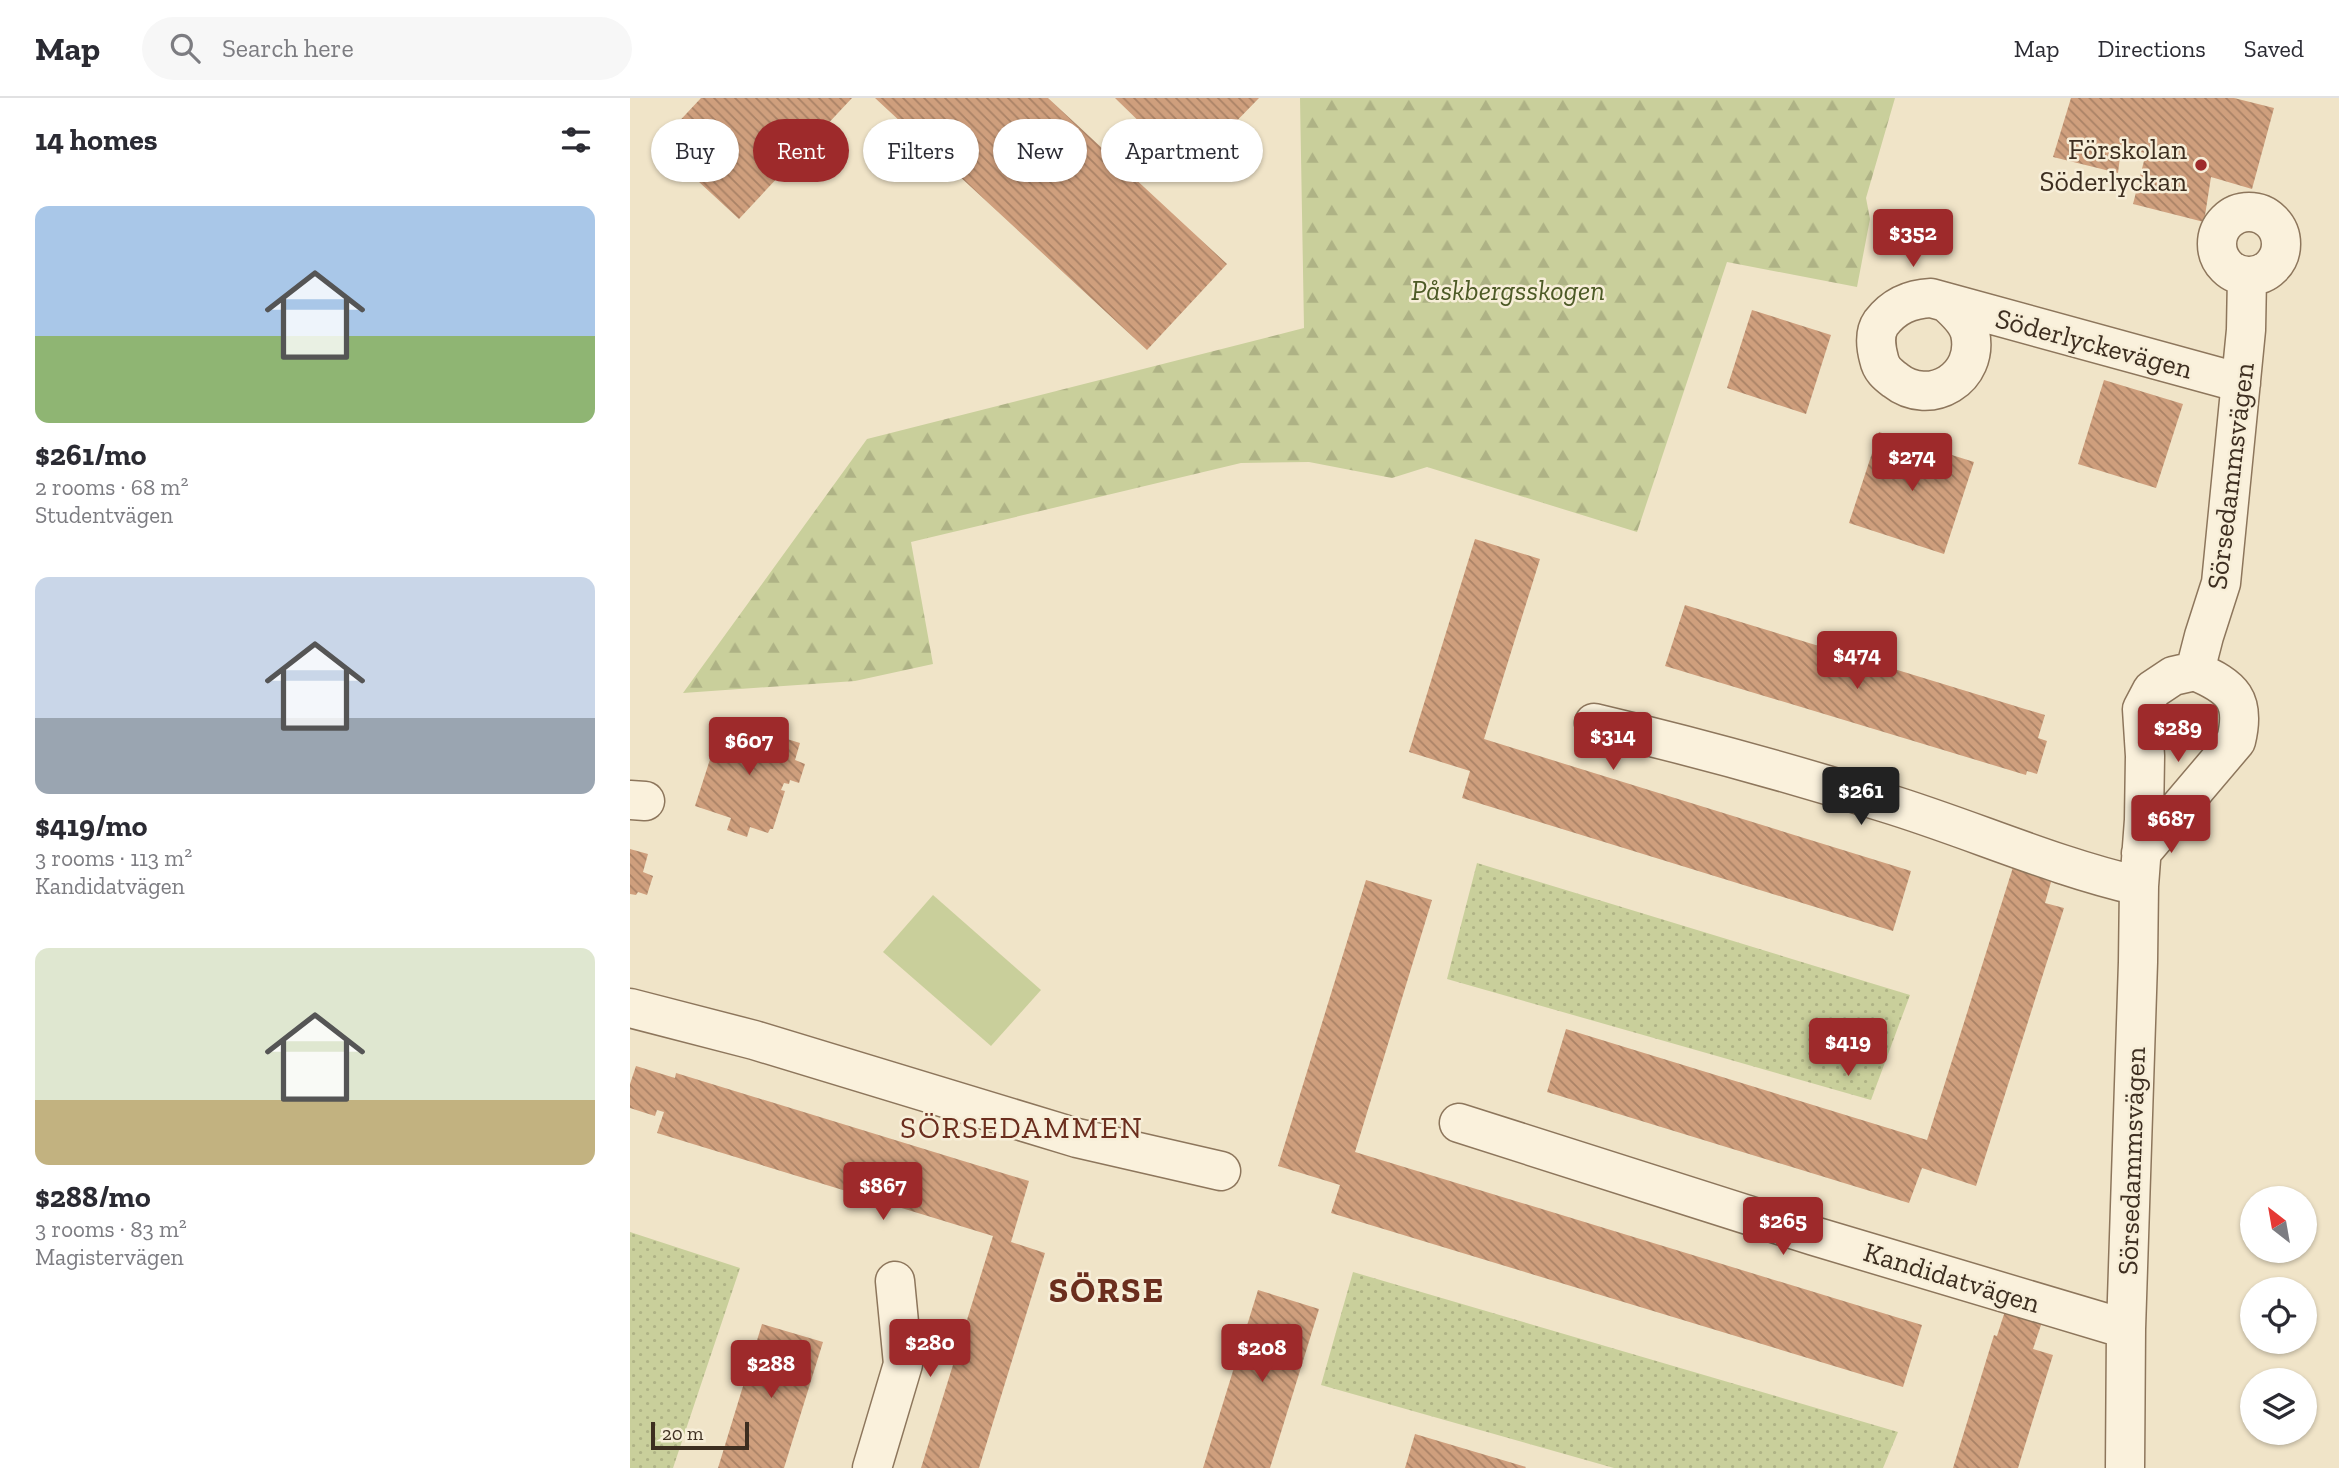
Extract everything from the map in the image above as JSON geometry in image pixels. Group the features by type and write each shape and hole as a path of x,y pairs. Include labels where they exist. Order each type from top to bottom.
{"street":[{"name":"Sörsedammsvägen","path":"2125,1468 2126,1329 2145,756 2142,709 2152,690 2173,676 2195,671 2221,583 2246,330 2246,277"},
{"name":"Söderlyckevägen","path":"1947,303 2241,383"},
{"path":"1594,723 1674,742 1887,803 2092,875 2140,869 2236,741 2240,708 2229,691 2214,679 2195,671"},
{"path":"630,1008 754,1040 1077,1138 1221,1171"},
{"name":"Kandidatvägen","path":"1459,1123 1814,1236 2126,1329"},
{"path":"872,1468 903,1364 895,1282"}],"green space":[{"name":"Påskbergsskogen","path":"1300,98 1895,98 1866,198 1870,219 1857,287 1727,262 1637,532 1427,467 1392,478 1309,462 1241,463 911,542 933,664 855,681 683,693 867,439 1304,328"},
{"path":"1477,863 1910,995 1871,1100 1447,979"},
{"path":"933,895 1041,990 991,1046 883,952"},
{"path":"630,1232 740,1268 673,1468 630,1468"},
{"path":"1353,1272 1898,1432 1883,1468 1614,1468 1321,1385"}],"building":[{"path":"701,98 852,98 832,119 753,119 753,182 774,182 739,219 699,182 739,182 739,119 681,119"},
{"path":"875,98 1048,98 1071,119 993,119 993,182 1087,182 1087,134 1101,147 1101,182 1139,182 1227,264 1147,350 966,182 979,182 979,119 898,119"},
{"path":"1115,98 1259,98 1239,119 1137,119"},
{"name":"Förskolan Söderlyckan","path":"2071,98 2234,98 2274,108 2252,189 2211,177 2204,222 2133,204 2146,153 2121,149 2118,173 2053,157"},
{"path":"1752,310 1831,335 1806,414 1727,388"},
{"path":"2104,380 2183,404 2156,488 2078,464"},
{"path":"1879,432 1974,462 1944,554 1849,523"},
{"path":"1475,539 1540,559 1484,739 1911,871 1893,931 1462,798 1470,771 1409,752"},
{"path":"1685,605 2045,715 2038,738 2047,741 2037,774 2027,771 2026,775 1665,666"},
{"path":"723,719 800,743 795,760 805,764 799,783 790,780 789,784 784,783 781,790 785,791 773,829 768,833 750,827 747,837 727,830 731,818 695,806"},
{"path":"630,849 648,854 643,872 653,876 647,895 638,892 636,895 630,894"},
{"path":"2014,864 2053,875 2045,903 2064,908 1976,1186 1922,1168 1909,1203 1547,1092 1566,1029 1927,1140"},
{"path":"1366,880 1432,900 1355,1152 1922,1325 1903,1387 1331,1213 1340,1185 1278,1166"},
{"path":"636,1066 675,1078 676,1073 1029,1181 1011,1242 1045,1253 979,1468 921,1468 993,1236 657,1133 664,1112 657,1110 655,1116 630,1108 630,1084"},
{"path":"1258,1290 1319,1309 1270,1468 1203,1468"},
{"path":"2005,1311 2042,1322 2033,1349 2053,1355 2018,1468 1953,1468 1994,1335 1997,1336"},
{"path":"762,1324 823,1342 784,1468 718,1468"},
{"path":"1415,1434 1526,1467 1405,1468"}],"place":[{"name":"Förskolan Söderlyckan","path":"2201,165"}],"district":[{"name":"SÖRSEDAMMEN","path":"1022,1128"},
{"name":"SÖRSE","path":"1107,1290"}]}
